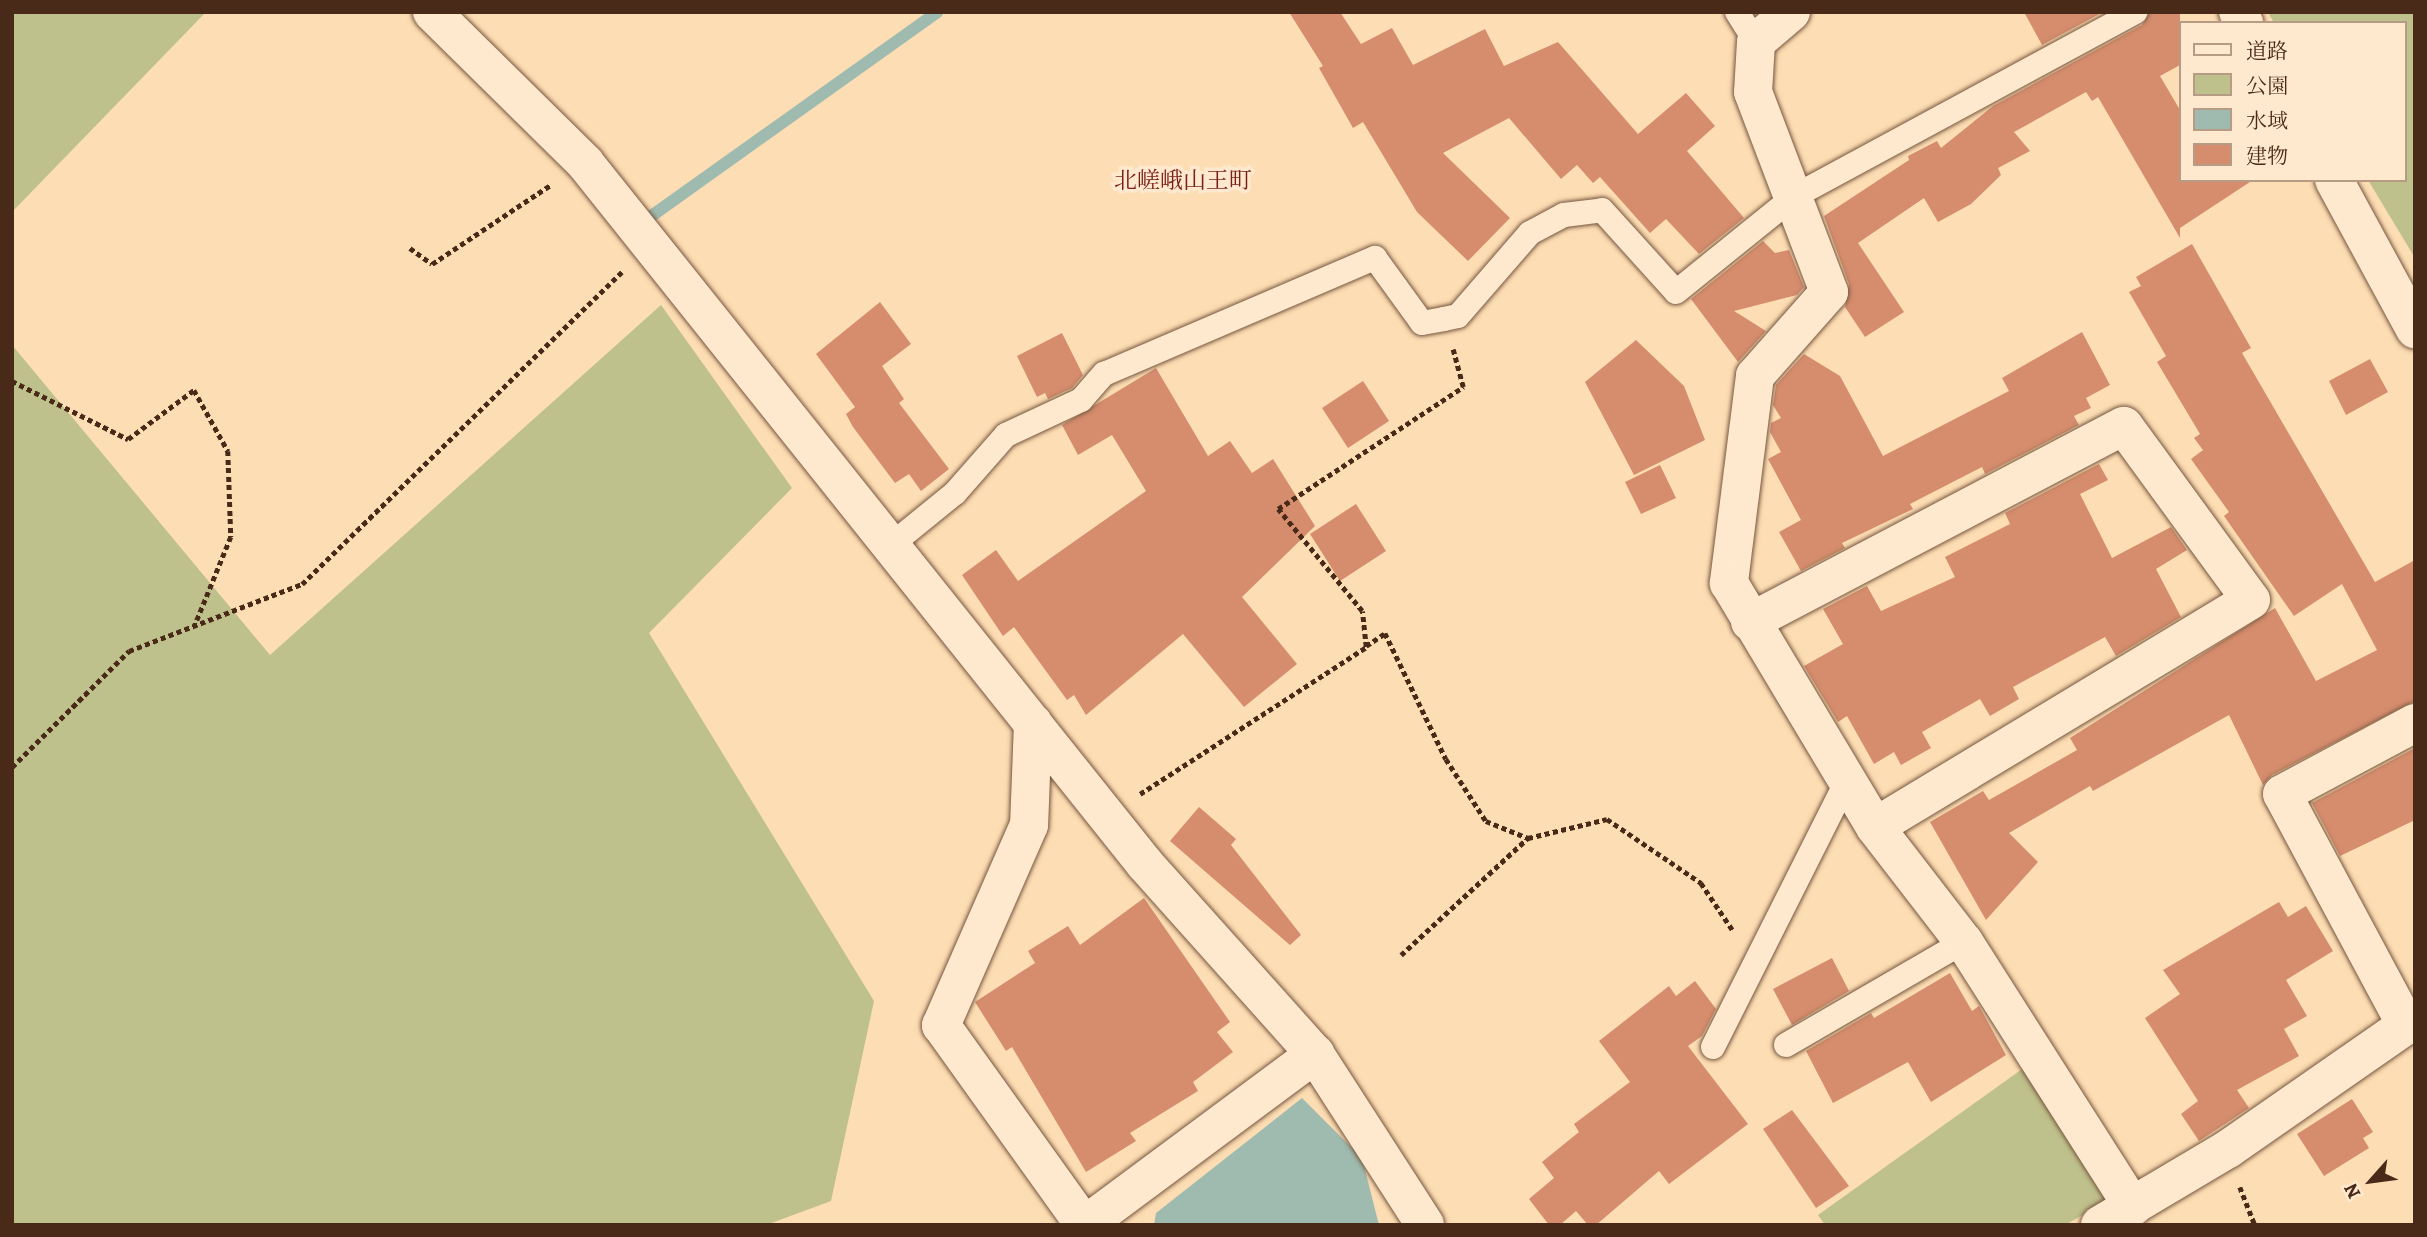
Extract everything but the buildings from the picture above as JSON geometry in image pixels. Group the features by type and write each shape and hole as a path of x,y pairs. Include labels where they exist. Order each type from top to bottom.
{"street":[{"path":"432,12 585,163 1107,816 1315,1055 1424,1225"},
{"path":"1791,12 1746,27 1753,92 1795,196 1829,292 1755,376 1729,583 1875,827 1964,942 2133,1207"},
{"path":"2335,182 2412,317"},
{"path":"1750,622 2124,426 2252,600 1875,827"},
{"path":"1033,723 1029,825 941,1025 1085,1225 1315,1055"},
{"path":"2100,1225 2228,1149 2410,1022 2282,794 2415,723"}],"lane":[{"path":"891,545 955,493 1006,435 1081,400 1104,374 1375,258 1422,323 1458,317 1530,233 1564,215 1602,211 1676,292 1795,196 2135,12"},
{"path":"1713,1047 1847,780"},
{"path":"1786,1045 1964,942"}],"path":[{"path":"410,248 432,264 585,163"},
{"path":"12,767 129,651 302,584 651,244"},
{"path":"1366,646 1362,611 1278,509 1463,387 1444,319"},
{"path":"12,381 128,439 194,390 228,451 232,537 195,625"},
{"path":"1107,816 1385,633 1446,759 1486,821 1528,838"},
{"path":"1401,955 1528,838 1606,819 1701,883 1757,960"}],"green space":[{"path":"12,12 206,12 12,212"},
{"path":"2268,12 2415,12 2415,258 2369,182 2406,182 2406,21 2273,21"},
{"path":"661,305 792,488 649,633 874,1001 831,1201 766,1225 12,1225 12,345 270,655"},
{"path":"2025,1067 2111,1199 2065,1225 1825,1225 1818,1215"}],"water":[{"path":"1302,1098 1362,1158 1379,1225 1154,1225 1156,1213"}],"waterway":[{"path":"650,217 937,12"}],"district":[{"name":"北嵯峨山王町","path":"1183,181"}]}
